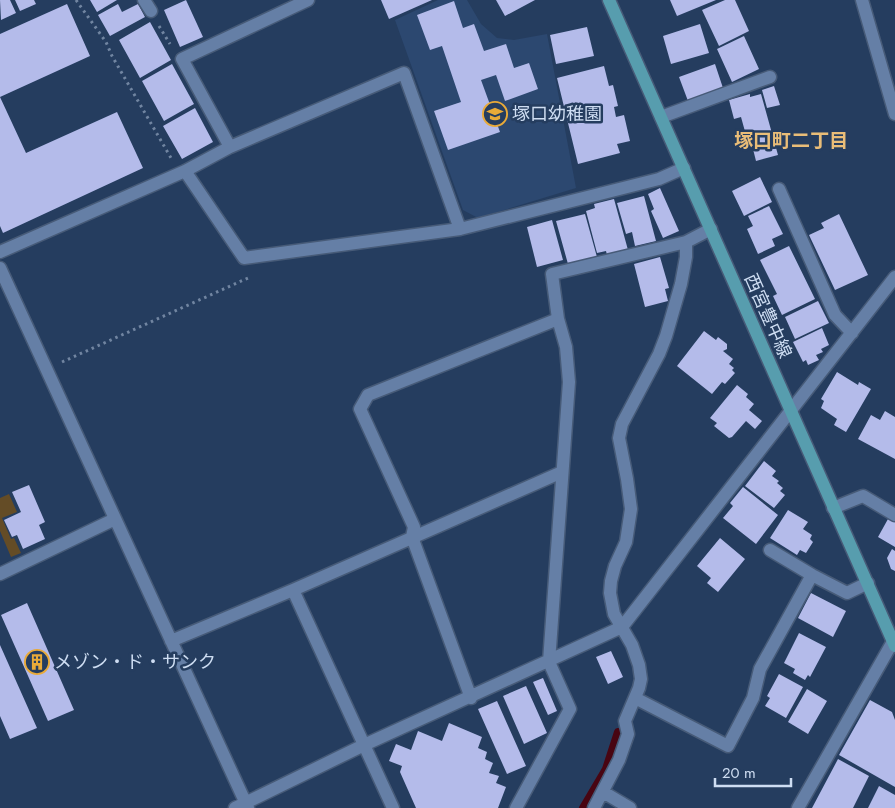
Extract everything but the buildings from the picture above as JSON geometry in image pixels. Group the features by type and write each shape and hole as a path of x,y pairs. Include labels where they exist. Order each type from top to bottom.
{"main road":[{"name":"西宮豊中線","path":"609,0 894,642"}],"street":[{"path":"230,147 182,59 308,0"},
{"path":"862,0 895,114"},
{"path":"0,252 183,173 230,147 404,73 460,229"},
{"path":"661,117 770,77"},
{"path":"183,173 244,258 460,229 642,184 684,168"},
{"path":"779,189 835,316 852,333"},
{"path":"516,808 570,709 549,662 569,382 566,347 558,319 552,274 686,242 712,229"},
{"path":"594,808 619,760 628,734 625,721 641,679 640,665 632,645 614,614 610,587 615,566 626,542 631,509 619,438 625,418 659,354 666,336 681,284 686,257 686,242"},
{"path":"0,268 171,641 243,806 364,745 471,698 622,627 895,278"},
{"path":"471,698 412,537 414,527 360,408 368,395 558,319"},
{"path":"171,641 293,590 562,472"},
{"path":"833,508 863,496 895,516"},
{"path":"0,574 115,519"},
{"path":"770,550 847,593 868,584"},
{"path":"635,698 728,746 753,698 760,668 812,575"},
{"path":"293,590 393,808"},
{"path":"798,808 894,642"},
{"path":"603,792 630,808"}],"path":[{"path":"76,0 106,42 112,56 183,173"},
{"path":"158,24 175,53 182,59"},
{"path":"47,370 254,276 252,257"}],"shaded area":[{"name":"塚口幼稚園","path":"438,0 467,0 481,24 497,38 514,40 547,34 576,188 478,218 463,210 395,20"},
{"path":"9,494 17,512 2,518 11,539 14,538 21,553 11,557 0,531 0,498"}],"waterway":[{"path":"583,808 606,769 618,732"}],"place":[{"name":"塚口幼稚園","path":"495,114"},
{"name":"メゾン・ド・サンク","path":"37,662"}],"district":[{"name":"塚口町二丁目","path":"791,140"}]}
